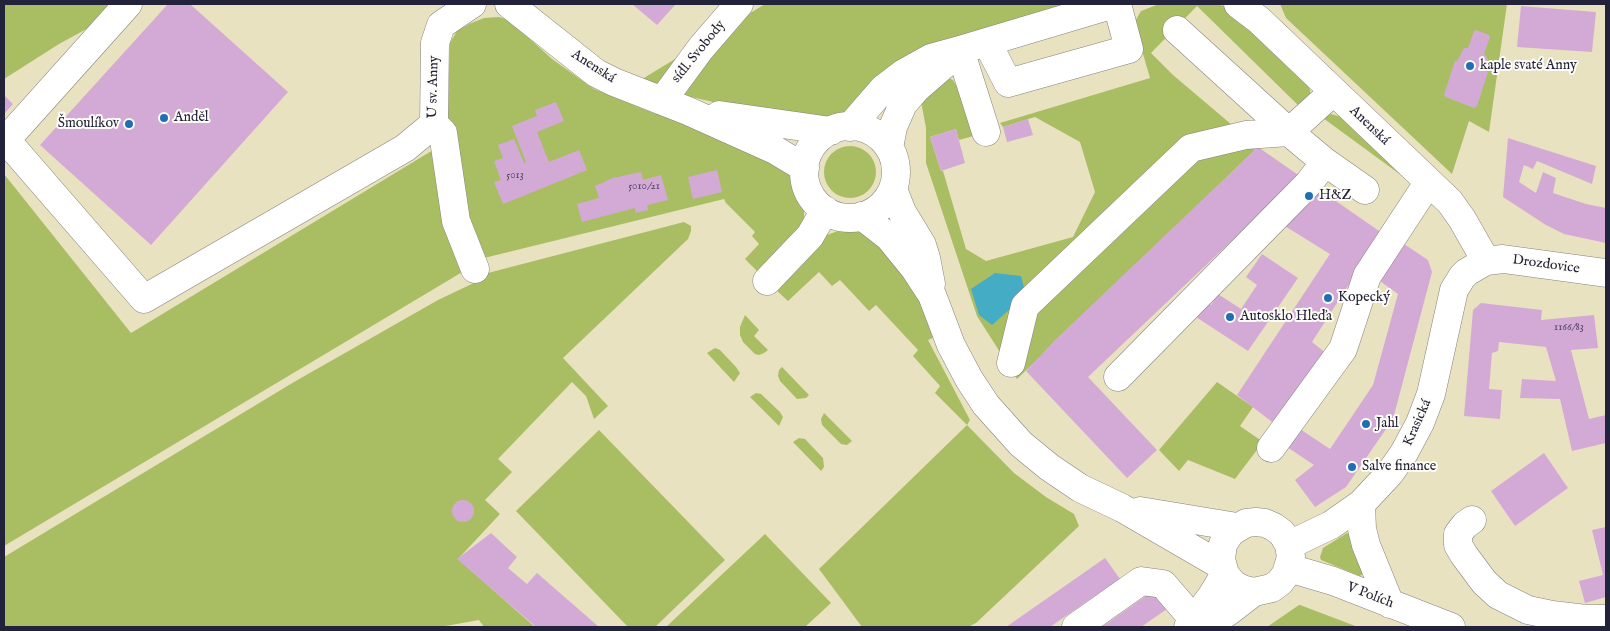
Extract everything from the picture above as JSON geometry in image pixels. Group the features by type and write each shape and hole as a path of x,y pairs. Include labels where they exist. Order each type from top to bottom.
{"street":[{"name":"U sv. Anny","path":"128,4 6,140 144,299 382,162 405,148 434,124 435,43 442,25 472,4"},
{"name":"Anenská","path":"509,4 596,73 775,150 805,168"},
{"name":"sídl. Svobody","path":"662,101 701,48 739,4"},
{"path":"960,50 916,89 903,104 893,127 889,148 896,168 893,189 884,203 877,209 862,216 841,217 825,210 818,204 810,193 806,181 805,168 811,149 819,138 840,129 904,73 931,58 1115,4 1129,49 1008,83 987,42"},
{"name":"Anenská","path":"1251,9 1333,92 1456,210 1486,261"},
{"path":"1177,30 1289,132 1365,190"},
{"path":"960,50 986,132"},
{"path":"1011,363 1025,306 1191,148 1246,135 1289,132 1333,92"},
{"name":"Anenská","path":"688,111 840,129 863,128 875,134 889,148"},
{"path":"434,124 443,133 456,221 475,269"},
{"path":"1118,377 1312,179 1326,162"},
{"path":"1271,448 1343,349 1367,276 1428,183"},
{"path":"893,189 902,212 919,238 924,251 932,295 946,335 963,369 986,405 1005,427 1036,457 1064,478 1080,488 1122,508 1223,570 1233,584 1254,592"},
{"path":"767,281 810,236 825,210"},
{"path":"862,216 897,245 932,295"},
{"name":"Drozdovice","path":"1486,261 1503,259 1606,273"},
{"name":"Krasická","path":"1196,625 1228,612 1254,592 1272,588 1280,582 1286,574 1289,556 1361,504 1390,473 1414,438 1425,410 1434,382 1454,290 1462,277 1473,267 1486,261"},
{"path":"1361,504 1362,529 1366,545 1390,604"},
{"path":"1122,508 1237,527"},
{"path":"1472,520 1458,534 1457,541 1460,550 1489,588 1505,600 1528,610 1592,622"},
{"path":"1076,627 1141,581 1163,584 1196,625 1223,570 1221,551 1223,544 1237,527 1246,523 1265,523 1274,527 1282,534 1289,556"},
{"name":"V Polích","path":"1289,556 1324,578 1451,627"}],"green space":[{"path":"4,4 117,4 103,20 59,44 4,79"},
{"path":"765,4 1074,4 840,118 830,120 726,105 670,92 639,81"},
{"path":"1159,4 1217,4 1227,7 1309,83 1311,98 1303,110 1197,6 1151,53 1173,75 1258,147 1017,379 977,316 926,163 926,128 920,96 946,77 953,80 958,89 973,136 959,140 956,129 930,137 941,171 943,171 966,249 986,261 1073,237 1095,192 1080,142 1035,117 1003,127 1000,123 1150,78 1134,23 1141,11"},
{"path":"1280,4 1507,4 1489,132 1469,121 1452,174 1286,18"},
{"path":"499,17 509,20 552,59 594,89 653,113 683,122 790,170 803,202 804,223 759,273 745,259 759,244 752,236 755,232 724,199 476,260 447,136 450,43 457,31 469,24 484,18"},
{"path":"1331,114 1345,118 1409,181 1323,118"},
{"path":"845,146 855,146 865,150 872,157 876,172 872,187 865,194 855,198 845,198 835,194 828,187 824,177 824,167 828,157 835,150"},
{"path":"438,147 464,271 4,546 4,174 131,333"},
{"path":"684,222 691,226 688,239 563,358 608,406 594,419 586,396 572,382 498,459 512,472 485,500 500,514 458,559 535,627 484,627 479,620 440,627 4,627 4,557 294,382 438,300 478,281 484,274"},
{"path":"843,229 867,233 877,238 918,295 935,337 928,340 970,420 967,425 935,393 940,386 913,356 918,350 876,305 869,311 840,280 832,286 819,272 788,301 775,289 827,235"},
{"path":"745,315 759,330 754,336 768,350 764,353 755,354 743,342 740,335 740,327"},
{"path":"715,348 720,350 740,373 734,382 707,353"},
{"path":"782,367 809,395 806,398 797,399 780,381 778,376 779,370"},
{"path":"1217,382 1253,407 1240,426 1263,442 1235,479 1188,460 1179,471 1159,450"},
{"path":"756,393 761,394 780,412 783,417 779,426 750,397"},
{"path":"824,413 852,441 847,445 841,444 822,425 821,419"},
{"path":"967,425 1014,473 1046,497 1074,514 1079,526 976,623 968,627 862,627 819,569"},
{"path":"599,430 725,560 655,627 628,627 516,511"},
{"path":"799,438 805,439 823,458 824,467 821,471 793,442"},
{"path":"1347,533 1354,536 1366,571 1360,576 1321,560 1320,557 1323,548"},
{"path":"765,534 831,603 805,627 666,627"},
{"path":"1300,605 1358,627 1267,627"}],"water":[{"path":"995,273 1021,276 1026,295 992,325 979,315 971,289"}],"building":[{"name":"Anděl","path":"168,4 190,4 288,92 151,245 40,145"},
{"path":"632,4 676,4 657,25"},
{"path":"1521,6 1596,12 1592,52 1517,47"},
{"name":"kaple svaté Anny","path":"1476,30 1490,37 1484,54 1488,59 1485,71 1488,72 1477,106 1474,108 1444,95 1455,61 1457,61 1464,48 1468,48"},
{"path":"4,95 13,104 5,113 4,112"},
{"path":"556,102 564,121 537,132 549,162 579,150 587,170 503,204 494,182 501,180 494,161 503,158 498,145 514,139 524,163 526,162 512,126 537,116 535,110"},
{"path":"1028,119 1033,135 1007,142 1003,127"},
{"path":"956,129 965,163 941,171 930,137"},
{"path":"1508,138 1596,166 1592,184 1537,161 1533,169 1524,165 1519,182 1536,193 1543,172 1556,178 1553,193 1586,204 1606,208 1606,243 1564,234 1546,225 1503,197"},
{"path":"1258,147 1382,233 1312,342 1327,354 1276,425 1237,395 1330,254 1262,212 1088,377 1157,450 1127,478 1026,371 1054,341"},
{"path":"717,170 722,192 693,199 688,177"},
{"path":"641,172 643,180 661,175 668,200 647,205 648,210 636,213 635,208 582,222 577,204 599,198 595,186 613,178"},
{"path":"1401,242 1428,260 1432,272 1393,419 1346,487 1315,507 1295,480 1314,465 1284,445 1297,427 1330,449 1373,385 1398,294 1377,279"},
{"path":"1262,254 1298,278 1248,351 1196,317 1207,302 1211,305 1218,294 1241,309 1257,285 1246,277"},
{"path":"1481,303 1542,310 1541,320 1594,315 1598,348 1571,350 1589,419 1606,415 1606,443 1572,451 1560,399 1520,398 1522,379 1556,381 1546,347 1499,342 1498,351 1492,353 1489,389 1502,390 1500,419 1464,416 1473,310"},
{"path":"1544,453 1568,488 1515,526 1491,491"},
{"path":"459,500 467,500 474,507 474,515 467,522 459,522 452,515 452,507"},
{"path":"1606,527 1606,597 1585,603 1579,581 1603,575 1592,530"},
{"path":"491,533 517,557 508,568 527,584 537,573 599,627 536,627 457,559"},
{"path":"1105,558 1120,579 1050,627 1006,627"},
{"path":"1154,590 1167,609 1141,627 1102,627"}],"place":[{"name":"kaple svaté Anny","path":"1470,66"},
{"name":"Anděl","path":"164,118"},
{"name":"Šmoulíkov","path":"129,124"},
{"name":"H&Z","path":"1309,196"},
{"name":"Kopecký","path":"1328,298"},
{"name":"Autosklo Hleďa","path":"1230,317"},
{"name":"Jahl","path":"1366,424"},
{"name":"Salve finance","path":"1352,467"}]}
